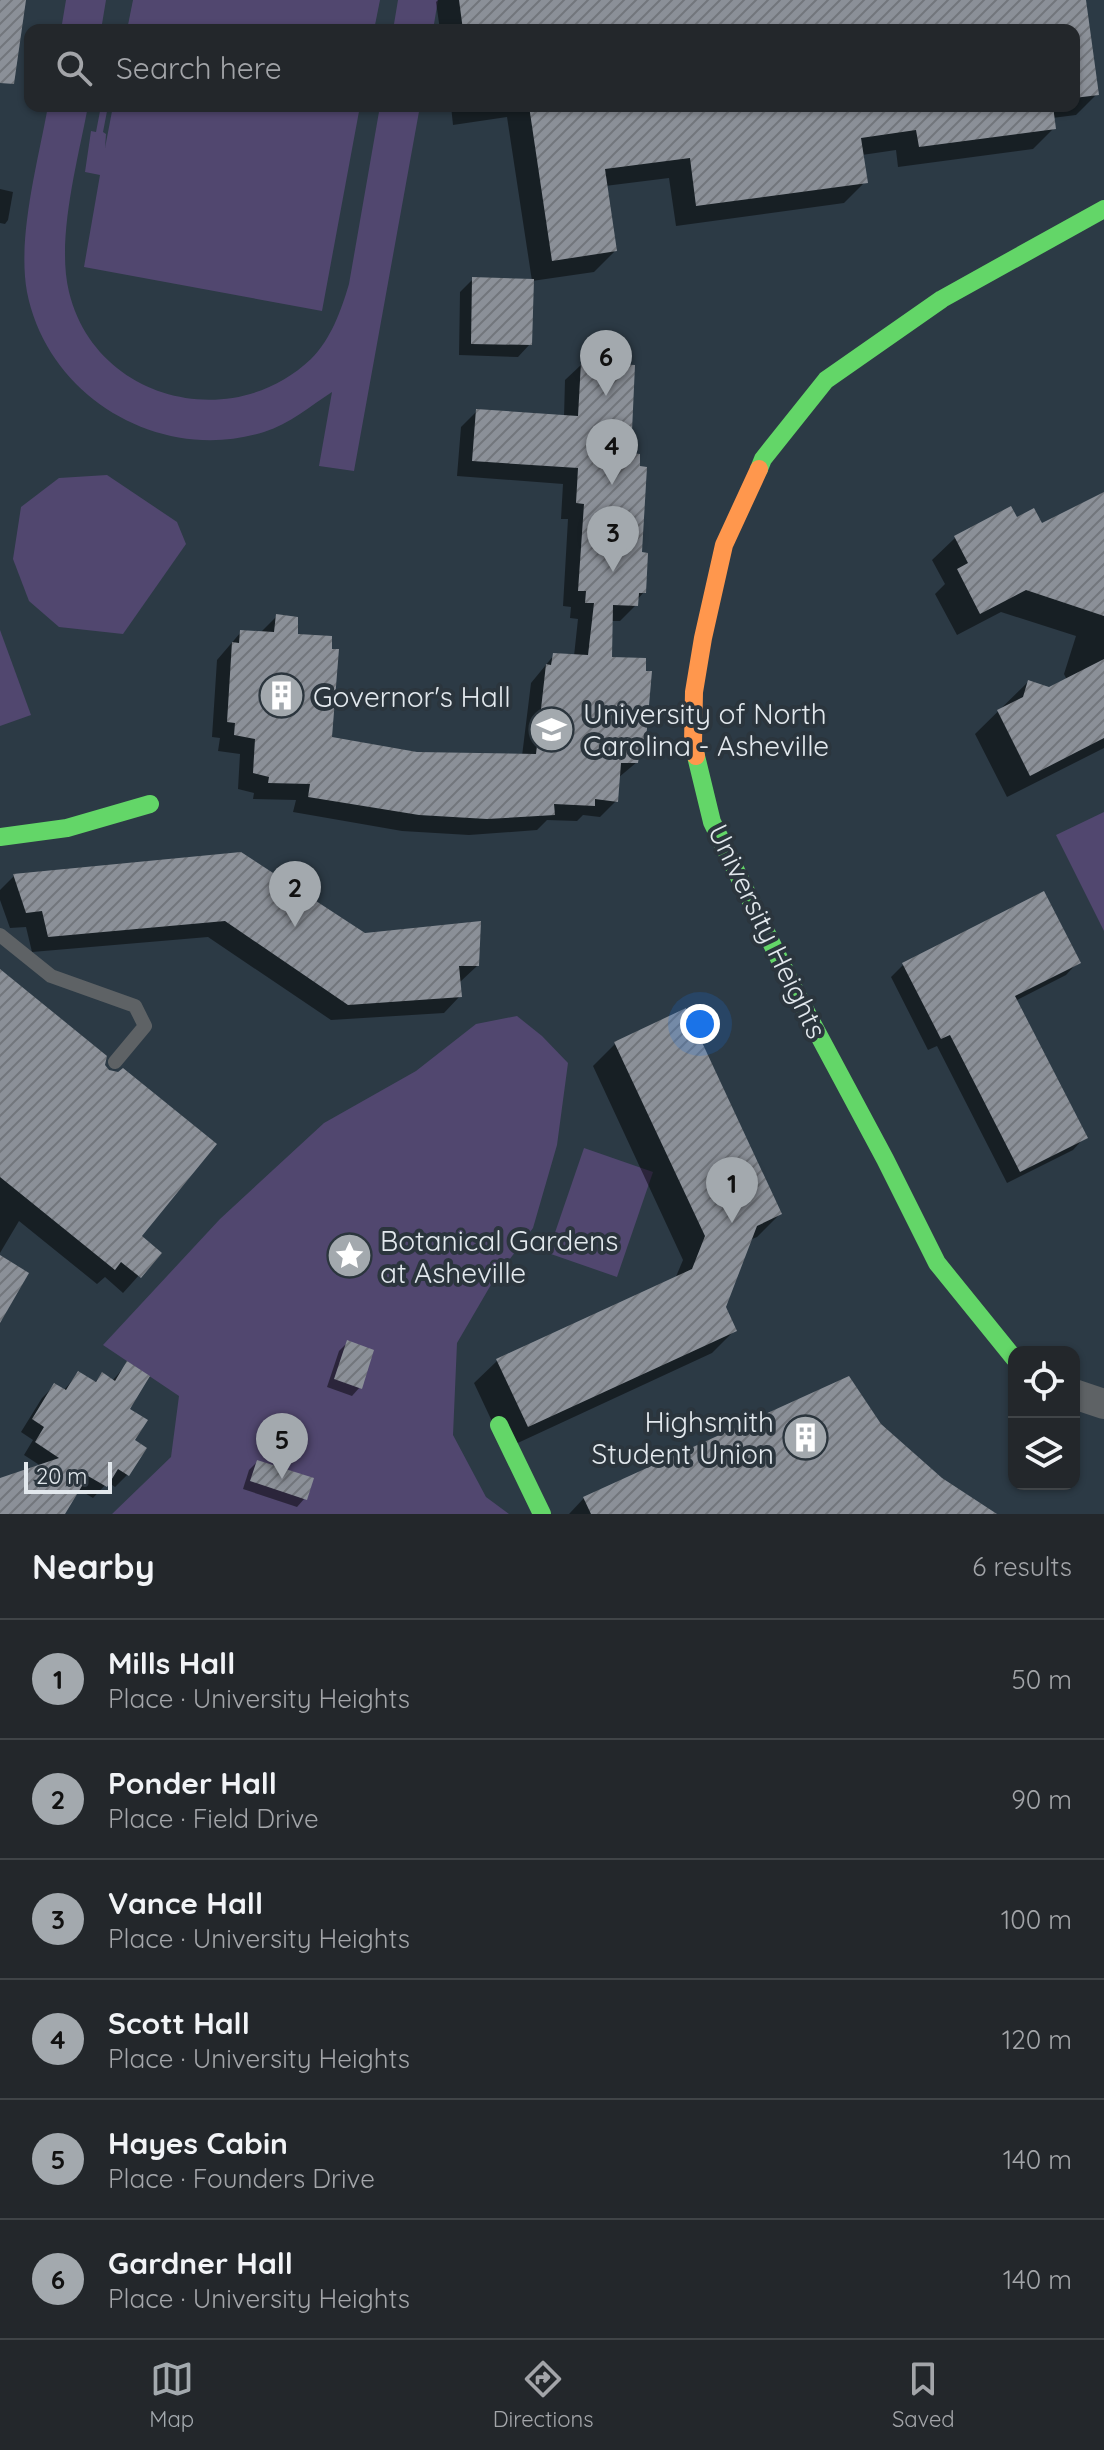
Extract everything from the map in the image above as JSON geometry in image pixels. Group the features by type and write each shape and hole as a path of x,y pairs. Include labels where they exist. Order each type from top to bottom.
{"street":[{"name":"University Heights","path":"1008,1351 937,1263 795,991 712,822 693,743 694,692 724,545 763,459 826,380 942,299 1104,209"},
{"path":"0,837 67,828 150,804"},
{"path":"1080,1396 1104,1404"},
{"path":"499,1425 542,1514"}],"lane":[{"path":"0,935 51,976 135,1006 145,1026 115,1062"}],"shaded area":[{"name":"University of North Carolina - Asheville","path":"0,0 1104,0 1104,1514 0,1514"},
{"path":"66,0 106,0 102,24 62,24"},
{"path":"133,0 380,0 375,24 128,24"},
{"path":"398,0 438,0 434,24 394,24"},
{"path":"47,112 87,112 70,199 65,248 69,292 84,329 107,359 136,381 170,394 206,400 243,396 279,382 311,359 330,334 349,284 379,112 419,112 354,471 319,466 332,392 273,429 225,440 187,439 150,430 115,414 84,392 59,364 39,330 27,292 25,248 30,199"},
{"path":"100,112 107,112 103,132 106,134 105,148 112,112 359,112 322,311 84,267 100,175 85,172 91,131 96,132"},
{"path":"107,475 177,522 186,544 123,634 59,627 29,601 13,559 21,507 59,478"},
{"path":"0,630 31,715 0,726"},
{"path":"1104,812 1104,931 1056,835"},
{"name":"Botanical Gardens at Asheville","path":"517,1016 568,1063 557,1145 533,1228 492,1283 457,1343 453,1435 486,1497 509,1514 112,1514 171,1457 179,1396 103,1345 220,1219 324,1123 416,1071 476,1024"},
{"path":"584,1148 653,1172 617,1277 548,1253"}],"building":[{"path":"0,0 26,0 14,84 0,83"},
{"path":"459,0 1086,0 1099,95 1080,97 1080,24 462,24"},
{"path":"530,112 1054,112 1056,129 919,147 916,130 861,138 868,183 696,206 690,158 605,169 617,251 552,261"},
{"path":"472,277 534,279 532,345 471,344"},
{"name":"Governor's Hall","path":"581,362 635,365 631,453 640,454 640,466 647,467 642,552 648,553 646,593 639,593 638,606 613,605 612,657 646,658 646,671 652,671 645,751 640,750 638,763 621,763 618,802 595,799 595,806 554,804 555,815 487,819 419,815 308,797 310,784 268,783 269,777 253,773 255,739 234,735 235,723 227,722 232,642 239,643 240,630 274,632 276,614 298,617 298,634 332,636 332,649 339,649 332,737 417,752 536,754 546,664 551,665 553,653 588,655 594,603 585,603 586,591 578,591 584,504 576,503 578,468 472,461 476,409 578,416"},
{"path":"1104,492 1104,616 1026,590 980,614 957,569 968,563 954,536 1011,506 1017,517 1034,508 1042,523"},
{"path":"1104,659 1104,738 1030,776 997,710 1023,697 1028,680 1049,687"},
{"path":"241,852 365,933 481,921 479,966 459,966 462,997 348,1005 225,921 48,937 42,911 26,913 13,874"},
{"path":"1044,891 1081,963 1015,996 1088,1138 1020,1172 950,1035 941,1039 902,963"},
{"path":"0,969 107,1056 105,1065 109,1070 118,1072 123,1068 217,1144 142,1236 162,1253 141,1278 121,1262 115,1270 0,1177"},
{"path":"686,1008 782,1214 757,1226 726,1307 737,1331 528,1427 496,1359 692,1269 705,1236 614,1042"},
{"path":"0,1255 29,1273 0,1323"},
{"path":"347,1340 374,1350 362,1389 334,1379"},
{"path":"127,1361 150,1376 130,1409 148,1420 135,1440 147,1448 129,1476 118,1469 107,1487 88,1476 65,1514 0,1514 0,1478 59,1458 35,1442 44,1427 32,1419 54,1383 66,1390 78,1371 96,1382 102,1372 115,1381"},
{"name":"Highsmith Student Union","path":"849,1376 881,1424 942,1478 997,1514 591,1514 583,1497"},
{"path":"257,1460 314,1478 307,1500 250,1481"}],"traffic: fast":[{"path":"759,469 763,459 826,380 942,299 1104,209"},
{"path":"696,756 712,822 795,991 937,1263 1008,1351"},
{"path":"0,837 67,828 150,804"},
{"path":"499,1425 542,1514"}],"traffic: slow":[{"path":"696,756 693,743 694,692 703,638 724,545 759,469"}],"place":[{"name":"Gardner Hall","path":"606,396"},
{"name":"Scott Hall","path":"612,485"},
{"name":"Vance Hall","path":"613,572"},
{"name":"Governor's Hall","path":"282,696"},
{"name":"University of North Carolina - Asheville","path":"552,729"},
{"name":"Ponder Hall","path":"295,927"},
{"name":"Mills Hall","path":"732,1223"},
{"name":"Botanical Gardens at Asheville","path":"349,1256"},
{"name":"Highsmith Student Union","path":"805,1437"},
{"name":"Hayes Cabin","path":"282,1479"}]}
